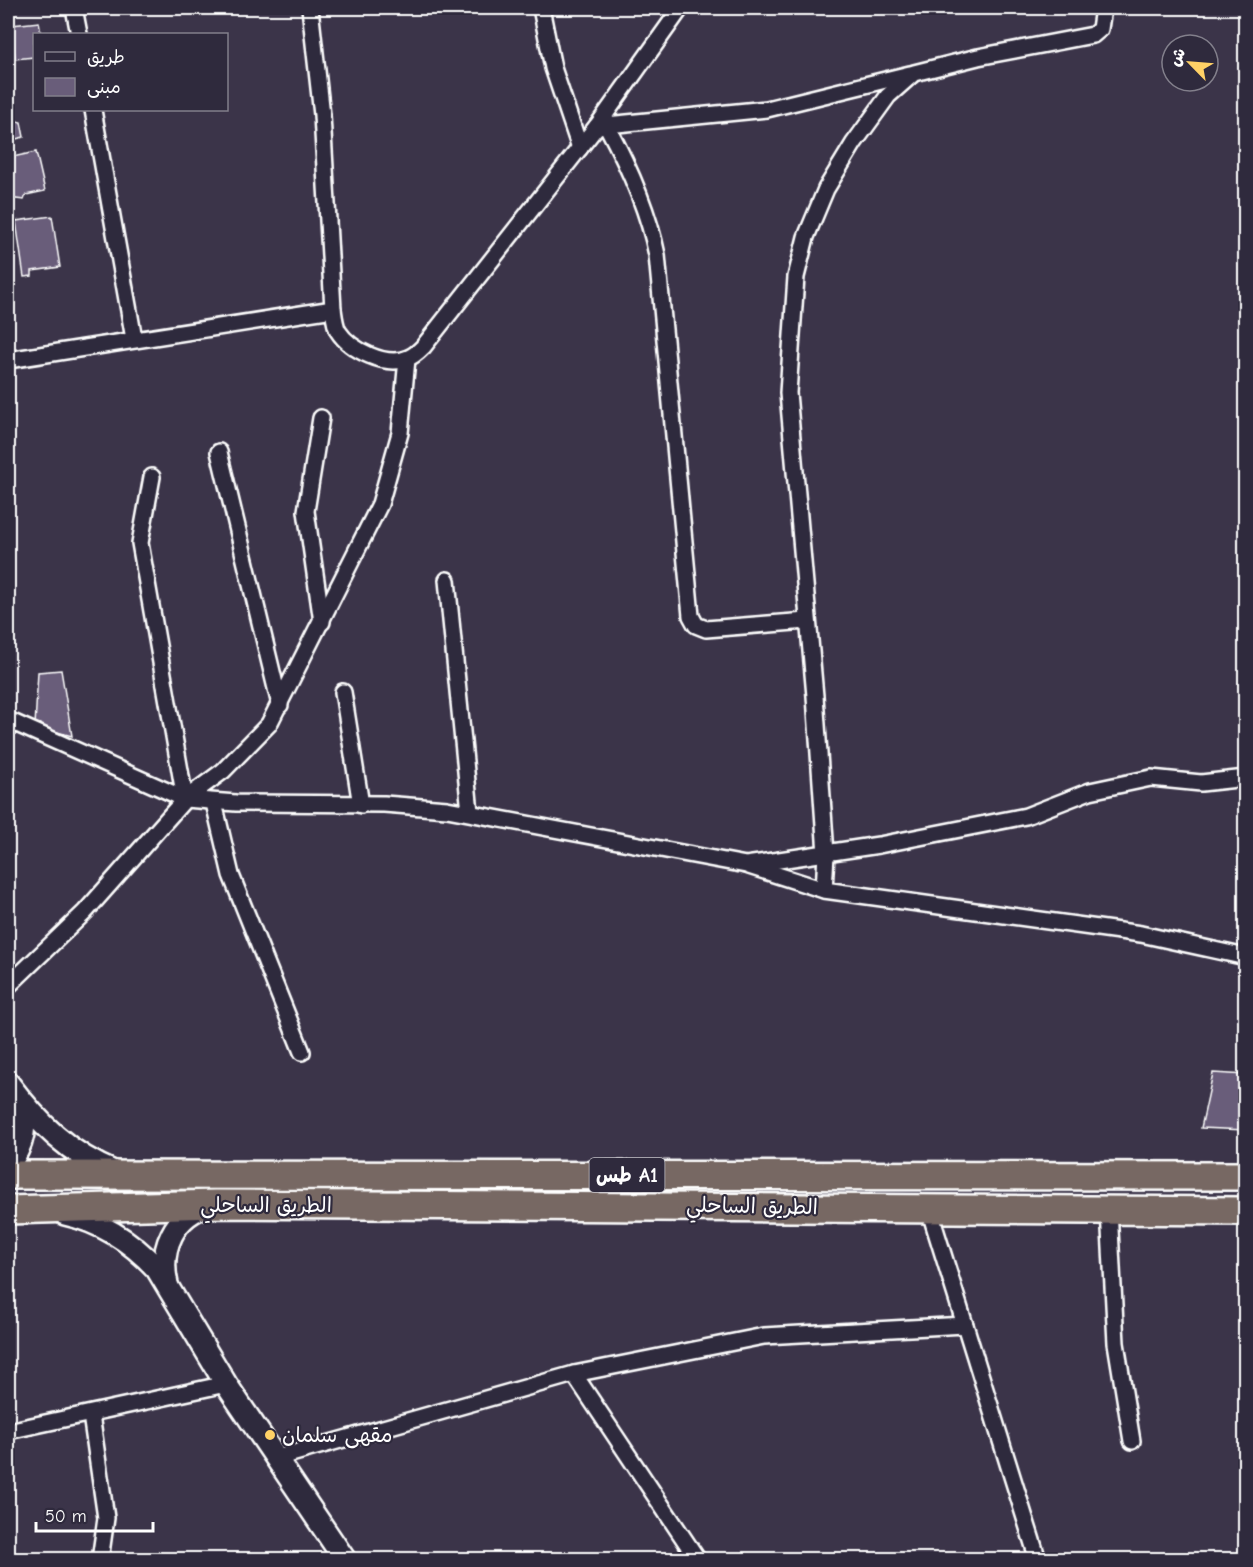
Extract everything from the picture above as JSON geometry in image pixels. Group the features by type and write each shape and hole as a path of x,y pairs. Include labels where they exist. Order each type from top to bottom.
{"highway":[{"name":"الطريق الساحلي","path":"8,1175 1245,1176"},
{"name":"الطريق الساحلي","path":"8,1209 215,1204 1245,1211"}],"main road":[{"path":"8,1165 20,1146 24,1120 12,1089"},
{"path":"12,1089 45,1129 63,1144 91,1162 122,1175"},
{"path":"167,1285 164,1261 169,1238 183,1219 204,1207 215,1204"},
{"path":"40,1210 78,1216 113,1231 144,1255 167,1285 226,1384 345,1560"}],"street":[{"path":"74,8 79,33"},
{"path":"310,8 322,115 333,309 338,331 350,344 369,355 388,361 407,359 423,347 580,148 602,126 681,8"},
{"path":"541,8 553,68 580,148"},
{"path":"602,126 767,109 978,57 1093,35 1100,29 1103,8"},
{"path":"824,890 825,854 788,393 796,277 816,213 838,169 888,96 914,73"},
{"path":"93,111 134,339"},
{"path":"602,126 639,193 657,255 691,616 696,625 706,630 807,621"},
{"path":"8,360 333,309"},
{"path":"8,986 85,912 185,799 223,771 269,724 380,504 400,433 407,359"},
{"path":"321,418 306,511 322,622"},
{"path":"219,452 280,705"},
{"path":"152,477 140,543 185,799"},
{"path":"447,580 470,812"},
{"path":"343,692 361,805"},
{"path":"8,720 185,799 214,802 384,804 470,812 746,865 824,890 1141,934 1245,957"},
{"path":"746,865 825,854 1026,816 1090,791 1121,783 1151,778 1201,783 1245,778"},
{"path":"214,802 231,875 302,1052"},
{"path":"929,1209 1038,1560"},
{"path":"1109,1210 1116,1343 1132,1441"},
{"path":"277,1458 574,1374 764,1336 965,1325"},
{"path":"574,1374 698,1560"},
{"path":"8,1431 91,1415 226,1384"},
{"path":"91,1415 106,1518 100,1560"}],"building":[{"path":"39,22 41,33 33,33 33,57 15,59 12,25"},
{"path":"8,97 13,120 21,122 24,137 8,141"},
{"path":"36,152 45,191 26,195 24,200 8,198 8,158"},
{"path":"52,216 60,267 32,271 32,276 24,277 16,221"},
{"path":"61,670 72,736 35,726 38,672"},
{"path":"1213,1073 1246,1075 1246,1130 1201,1128"}],"place":[{"name":"مقهى سلمان","path":"270,1435"}]}
